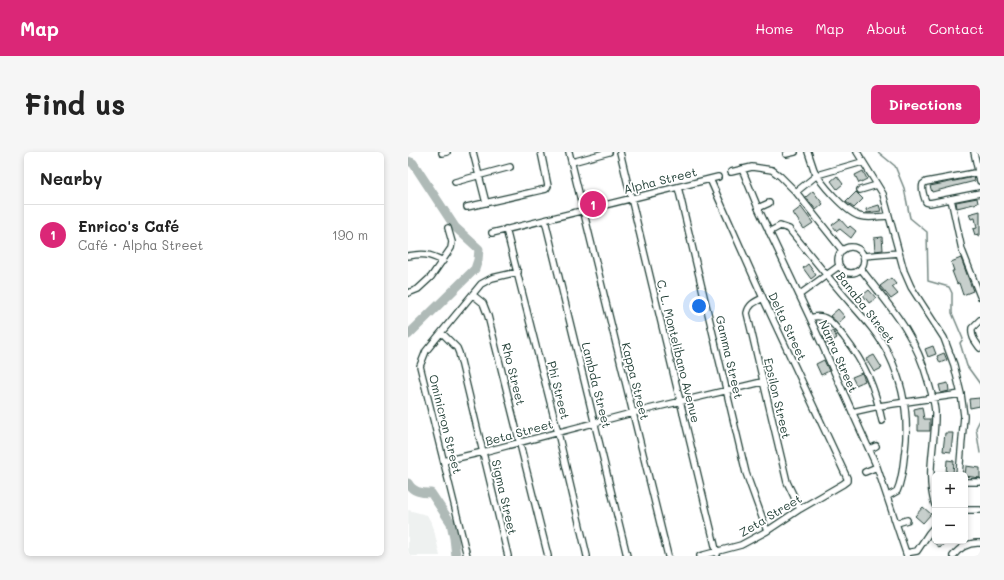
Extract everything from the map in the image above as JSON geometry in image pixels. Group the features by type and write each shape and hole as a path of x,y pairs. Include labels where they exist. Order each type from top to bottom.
{"street":[{"path":"473,152 486,203"},
{"path":"467,207 547,188 541,152"},
{"name":"Kappa Street","path":"569,152 668,556"},
{"path":"572,162 609,152"},
{"name":"C. L. Montelibano Avenue","path":"620,152 717,554"},
{"path":"786,154 795,152"},
{"path":"808,152 817,175 840,202 853,213 865,217 889,216"},
{"path":"857,152 882,194 899,253 911,287 944,338 954,365 961,394 964,427 959,472"},
{"path":"974,152 980,181"},
{"path":"796,192 817,175 862,162"},
{"path":"455,182 510,167"},
{"path":"731,172 752,167 772,170 796,192 842,250"},
{"name":"Narra Street","path":"742,170 769,232 870,449 888,496 906,555"},
{"path":"979,172 923,184 922,186 926,202 930,203 980,193"},
{"name":"Alpha Street","path":"492,233 718,177"},
{"name":"Delta Street","path":"710,179 763,298 846,474 847,481"},
{"path":"860,190 877,185"},
{"name":"Gamma Street","path":"678,187 746,473 767,531"},
{"path":"951,199 962,250 980,296"},
{"path":"758,208 769,203"},
{"name":"Lambda Street","path":"546,220 627,556"},
{"name":"Banaba Street","path":"769,232 780,226 786,227 869,326 889,355 905,402 907,430 902,477 897,491 888,496"},
{"path":"408,293 418,289 425,283 443,261 452,246 448,228"},
{"name":"Phi Street","path":"506,229 558,433 586,556"},
{"path":"849,247 853,247 861,251 864,256 864,264 857,272 845,272 839,266 838,258 842,250 849,247"},
{"path":"864,256 899,253"},
{"path":"408,256 429,254 443,261"},
{"path":"799,295 839,266"},
{"path":"861,269 897,315 912,339 927,375 935,410 934,439 930,471 932,493"},
{"name":"Ominicron Street","path":"467,556 420,366 426,351 481,284 486,280 518,272"},
{"name":"Rho Street","path":"473,295 483,303 486,309 548,556"},
{"name":"Epsilon Street","path":"763,298 752,304 748,308 747,313 762,382 787,482 800,509"},
{"path":"810,318 817,315 826,318 840,332 861,361 879,406 882,421"},
{"path":"980,320 972,328 971,333 973,339 980,348"},
{"name":"Sigma Street","path":"442,333 453,343 458,353 508,556"},
{"name":"Beta Street","path":"444,460 483,452 762,382"},
{"path":"852,412 879,406 961,394"},
{"path":"870,449 876,446"},
{"path":"865,472 877,467"},
{"name":"Zeta Street","path":"700,556 717,554 741,545 767,531 847,481"},
{"path":"968,482 980,482"},
{"path":"968,510 980,510"},
{"path":"897,523 907,520"},
{"path":"906,555 917,550 932,529"},
{"path":"953,556 962,546 970,543 980,543"}],"shaded area":[{"path":"408,510 427,515 433,526 440,556 408,556"}],"building":[{"path":"863,171 867,179 859,183 855,175"},
{"path":"837,176 843,184 837,189 831,181"},
{"path":"974,177 975,181 932,192 930,186"},
{"path":"813,191 823,204 816,210 806,197"},
{"path":"856,192 863,199 854,208 846,202"},
{"path":"977,198 978,203 957,208 956,202"},
{"path":"879,205 881,211 867,213 866,209"},
{"path":"801,207 813,223 804,229 793,213"},
{"path":"980,211 980,235 978,236 978,234 975,235 973,229 977,228 975,218 971,219 969,214"},
{"path":"840,219 848,228 850,226 856,231 851,238 840,229 837,231 832,225"},
{"path":"882,237 883,250 875,251 874,238"},
{"path":"961,258 973,291 963,295 959,283 957,284 952,271 954,271 951,262"},
{"path":"808,264 816,275 811,279 803,268"},
{"path":"891,278 896,284 892,287 898,294 891,299 880,286"},
{"path":"869,290 876,298 869,303 863,295"},
{"path":"838,309 845,317 838,323 830,316"},
{"path":"833,331 837,338 828,344 823,337"},
{"path":"933,346 936,354 928,357 925,349"},
{"path":"944,353 947,360 940,363 937,356"},
{"path":"874,355 882,368 874,372 866,359"},
{"path":"824,360 829,371 821,375 816,364"},
{"path":"862,373 865,381 856,385 852,377"},
{"path":"948,383 949,391 941,393 939,385"},
{"path":"980,398 980,406 970,408 969,399"},
{"path":"922,407 924,419 930,419 930,431 918,431 918,416 915,416 914,409"},
{"path":"945,433 953,433 951,452 943,451"},
{"path":"947,460 954,461 953,472 946,472"},
{"path":"966,466 980,468 980,478 968,476 968,472 965,472"},
{"path":"923,507 931,514 923,523 915,516"},
{"path":"935,544 943,544 940,548"}],"waterway":[{"path":"878,152 895,166 904,188 910,218 927,232 928,281 949,287 952,293 952,313 963,339 960,343 967,366 980,384"},
{"path":"408,161 413,163 455,227 479,249 475,269 408,335"},
{"path":"980,420 976,428 980,453"},
{"path":"408,483 412,488 418,491 431,493 451,523 456,556"}],"place":[{"name":"Enrico's Café","path":"593,204"}]}
